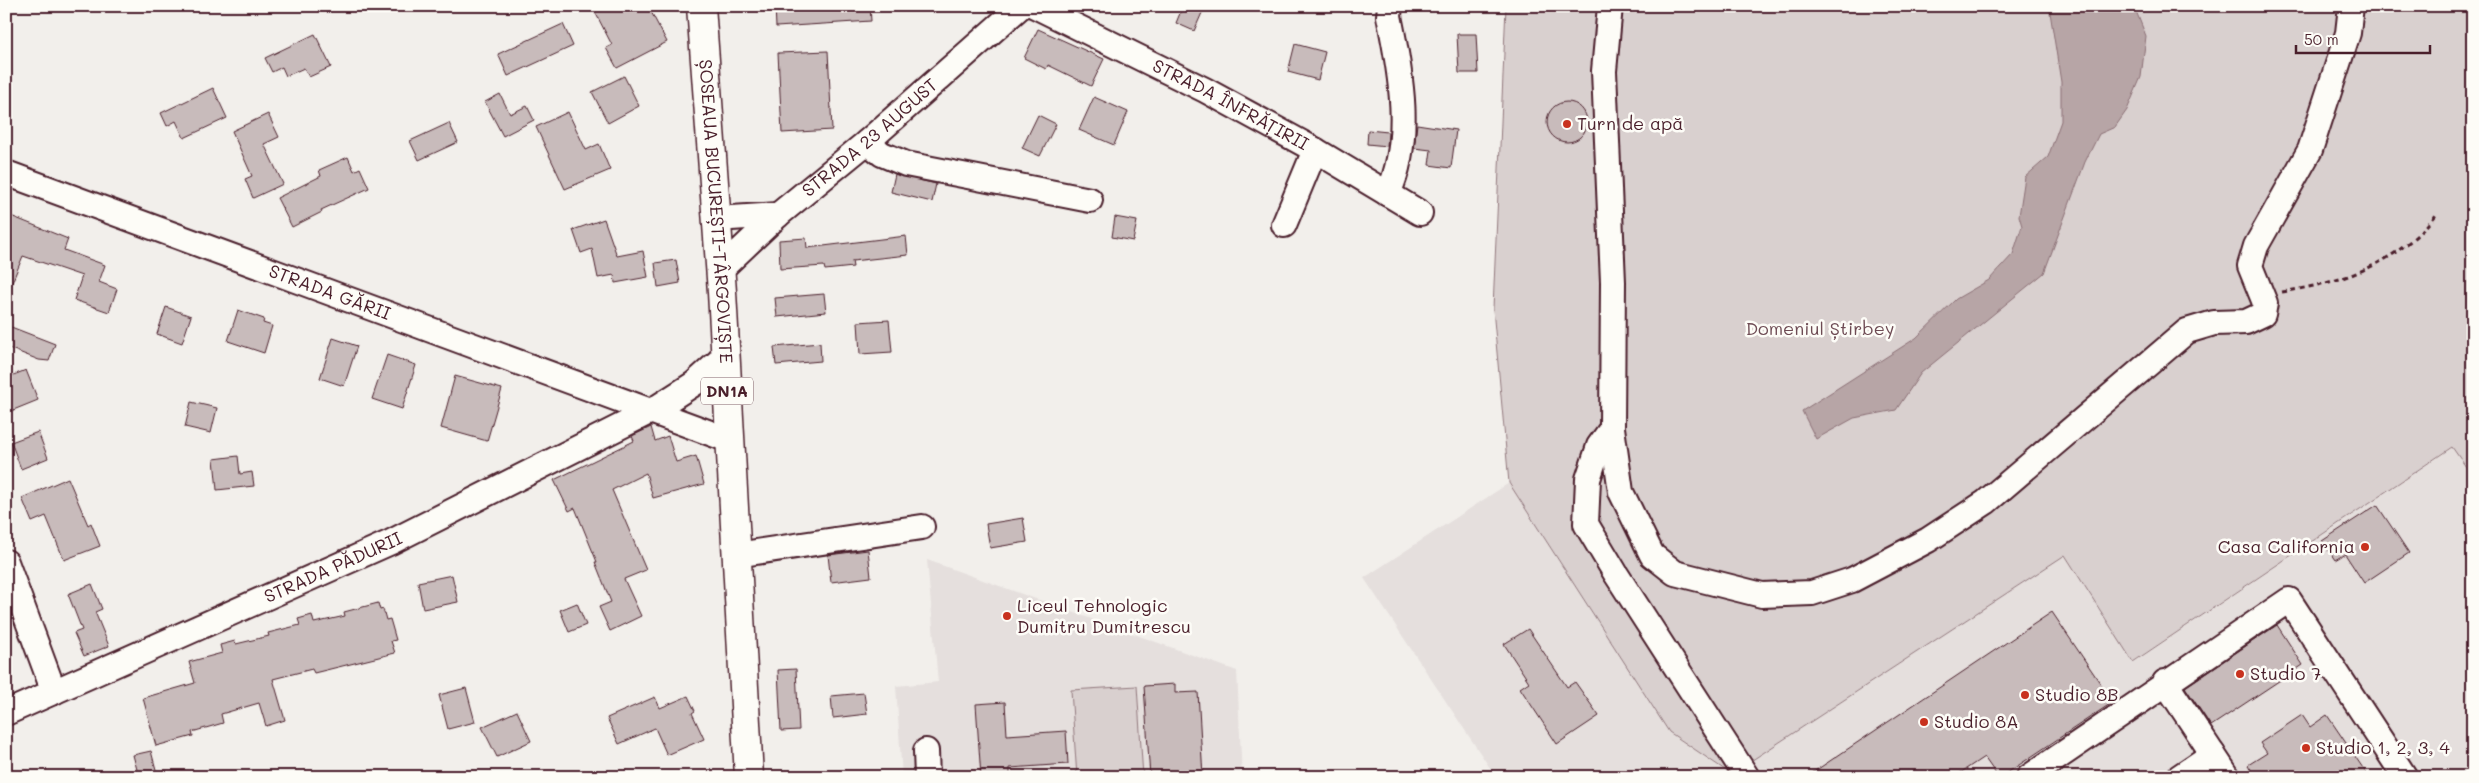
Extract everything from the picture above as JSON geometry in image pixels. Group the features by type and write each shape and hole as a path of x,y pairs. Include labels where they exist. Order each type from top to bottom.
{"main road":[{"name":"ȘOSEAUA BUCUREȘTI-TÂRGOVIȘTE","path":"701,6 726,355 729,440 749,777"}],"street":[{"name":"STRADA 23 AUGUST","path":"720,270 778,215 867,142 1021,6"},
{"name":"STRADA ÎNFRĂȚIRII","path":"1036,6 1206,90 1315,150 1420,213"},
{"path":"1388,194 1396,176 1400,158 1402,83 1389,16 1390,6"},
{"path":"1610,6 1604,71 1613,282 1612,428 1621,492 1652,555 1675,573 1762,595 1812,593 1852,580 1936,535 1986,502 2187,331 2214,323 2246,322 2263,314 2265,303 2250,266 2256,246 2310,150 2348,33 2351,6"},
{"path":"867,142 882,154 906,164 1090,200"},
{"path":"1284,225 1315,150"},
{"name":"STRADA GĂRII","path":"6,174 653,410 729,440"},
{"path":"716,219 778,215"},
{"name":"STRADA PĂDURII","path":"6,713 391,542 653,410 695,384 726,355"},
{"path":"1612,428 1599,446 1588,479 1586,524 1616,574 1747,777"},
{"path":"736,554 922,527"},
{"path":"6,562 54,692"},
{"path":"2030,777 2165,682 2289,600 2405,777"},
{"path":"2165,682 2228,777"},
{"path":"926,751 927,777"},
{"path":"2179,777 2213,754"}],"path":[{"path":"2262,296 2309,288 2358,274 2385,261 2422,233 2436,215"}],"shaded area":[{"path":"2049,6 2134,6 2146,36 2141,77 2127,110 2115,127 2099,134 2085,162 2044,273 1921,373 1896,410 1854,418 1816,439 1802,411 1916,338 1956,299 1989,280 2013,254 2022,226 2019,216 2025,177 2048,157 2061,121 2061,82"},
{"path":"2453,447 2473,477 2473,777 1496,777 1364,578 1509,483 1669,732 1731,774 2065,555 2134,662"},
{"name":"Liceul Tehnologic Dumitru Dumitrescu","path":"927,560 1237,671 1242,777 902,777 896,686 938,682"}],"green space":[{"name":"Domeniul Știrbey","path":"1506,6 2473,6 2473,477 2452,447 2133,662 2065,555 1731,774 1669,732 1509,483 1493,309"},
{"path":"1137,686 1143,777 1077,777 1071,690"}],"building":[{"path":"592,6 648,6 667,42 617,68 606,48 612,45"},
{"path":"775,6 870,6 871,21 776,27"},
{"path":"1183,6 1205,6 1194,31 1176,23"},
{"path":"563,24 573,46 508,76 498,54"},
{"path":"1038,29 1104,59 1091,86 1048,65 1046,69 1024,58"},
{"path":"315,34 331,67 309,77 304,68 286,76 282,67 272,72 265,58"},
{"path":"1457,34 1476,34 1478,73 1459,73"},
{"path":"1295,44 1325,52 1318,80 1288,72"},
{"path":"828,51 832,130 782,133 778,53"},
{"path":"624,76 639,106 608,123 592,92"},
{"path":"213,88 227,118 184,138 176,121 167,126 161,113"},
{"path":"500,94 510,114 527,106 534,120 503,136 485,102"},
{"path":"1094,97 1128,112 1114,145 1079,130"},
{"name":"Turn de apă","path":"1567,102 1581,108 1587,122 1581,136 1567,142 1553,136 1547,122 1553,108"},
{"path":"568,112 586,150 599,144 610,170 565,189 536,127"},
{"path":"268,114 279,137 264,144 283,184 253,198 245,179 252,176 232,131"},
{"path":"1038,115 1056,124 1040,156 1022,148"},
{"path":"449,123 458,142 419,160 410,141"},
{"path":"1417,124 1456,130 1451,168 1429,165 1431,150 1414,148"},
{"path":"1368,130 1388,132 1387,146 1367,144"},
{"path":"348,157 354,171 360,168 369,188 321,210 322,212 292,227 277,198 321,176 319,170"},
{"path":"895,174 936,184 932,202 891,192"},
{"path":"6,214 68,239 64,250 105,265 99,282 117,289 109,312 74,300 82,276 23,256 6,297"},
{"path":"1115,217 1137,221 1133,241 1112,237"},
{"path":"604,219 617,256 643,251 648,277 615,283 614,275 598,278 592,249 581,253 573,230"},
{"path":"906,236 908,255 852,261 853,267 825,270 824,266 780,269 779,240 806,238 807,248"},
{"path":"676,260 680,283 658,287 655,263"},
{"path":"824,294 826,312 777,317 775,298"},
{"path":"166,307 191,316 182,343 157,334"},
{"path":"238,310 264,319 263,323 272,326 264,353 228,341"},
{"path":"889,320 892,352 860,354 858,322"},
{"path":"6,325 55,344 49,361 39,360 6,347"},
{"path":"333,338 357,346 344,386 320,378"},
{"path":"820,343 821,361 776,365 774,347"},
{"path":"387,355 416,365 402,409 372,399"},
{"path":"26,370 38,400 6,413 6,378"},
{"path":"455,376 502,389 487,441 441,428"},
{"path":"191,402 217,408 211,433 185,427"},
{"path":"651,427 655,441 668,436 676,462 696,456 704,484 653,498 646,473 612,490 646,570 624,579 641,616 610,631 599,607 611,602 595,562 597,562 575,508 569,511 554,480 634,441 632,436"},
{"path":"38,432 48,458 21,469 11,442"},
{"path":"238,456 240,474 252,472 254,486 217,490 214,459"},
{"path":"68,478 88,525 91,523 100,546 64,560 46,516 32,522 22,498"},
{"name":"Casa California","path":"2377,505 2409,553 2364,583 2345,554 2335,560 2322,541"},
{"path":"1023,518 1027,542 990,548 986,524"},
{"path":"868,550 871,577 831,582 828,555"},
{"path":"452,575 458,602 423,609 418,582"},
{"path":"92,584 102,609 95,612 109,646 84,656 74,633 82,630 68,594"},
{"path":"378,603 380,610 383,609 386,620 390,619 396,640 391,641 395,653 314,673 312,669 273,679 285,720 266,726 259,703 221,714 223,723 192,732 193,736 156,746 143,698 195,683 189,662 222,653 220,645 235,641 236,644 269,636 268,633 300,625 298,619 312,615 314,623 345,616 344,612"},
{"path":"577,603 586,625 569,632 560,610"},
{"name":"Studio 8B","path":"2052,612 2113,702 2001,777 1998,777 1984,757 1954,777 1806,777"},
{"name":"Studio 7","path":"2277,625 2303,665 2211,726 2185,687"},
{"path":"1528,629 1567,687 1575,682 1599,716 1557,744 1520,688 1529,682 1504,644"},
{"path":"796,669 799,730 781,731 778,670"},
{"path":"1175,684 1175,693 1198,692 1203,777 1150,777 1144,686"},
{"path":"466,688 475,722 448,729 439,695"},
{"path":"864,693 867,714 833,718 831,696"},
{"path":"688,696 695,711 692,713 704,739 667,755 655,728 619,744 607,718 655,697 660,708"},
{"path":"1005,702 1007,735 1066,731 1068,764 1010,768 1010,777 981,777 976,704"},
{"path":"517,711 531,741 497,757 482,727"},
{"name":"Studio 1, 2, 3, 4","path":"2302,715 2310,727 2327,715 2369,777 2256,777 2248,765 2267,753 2260,743"},
{"path":"151,751 158,777 139,777 133,755"}],"place":[{"name":"Turn de apă","path":"1567,124"},
{"name":"Casa California","path":"2365,547"},
{"name":"Liceul Tehnologic Dumitru Dumitrescu","path":"1007,616"},
{"name":"Studio 7","path":"2240,674"},
{"name":"Studio 8B","path":"2025,695"},
{"name":"Studio 8A","path":"1924,722"},
{"name":"Studio 1, 2, 3, 4","path":"2306,748"}]}
